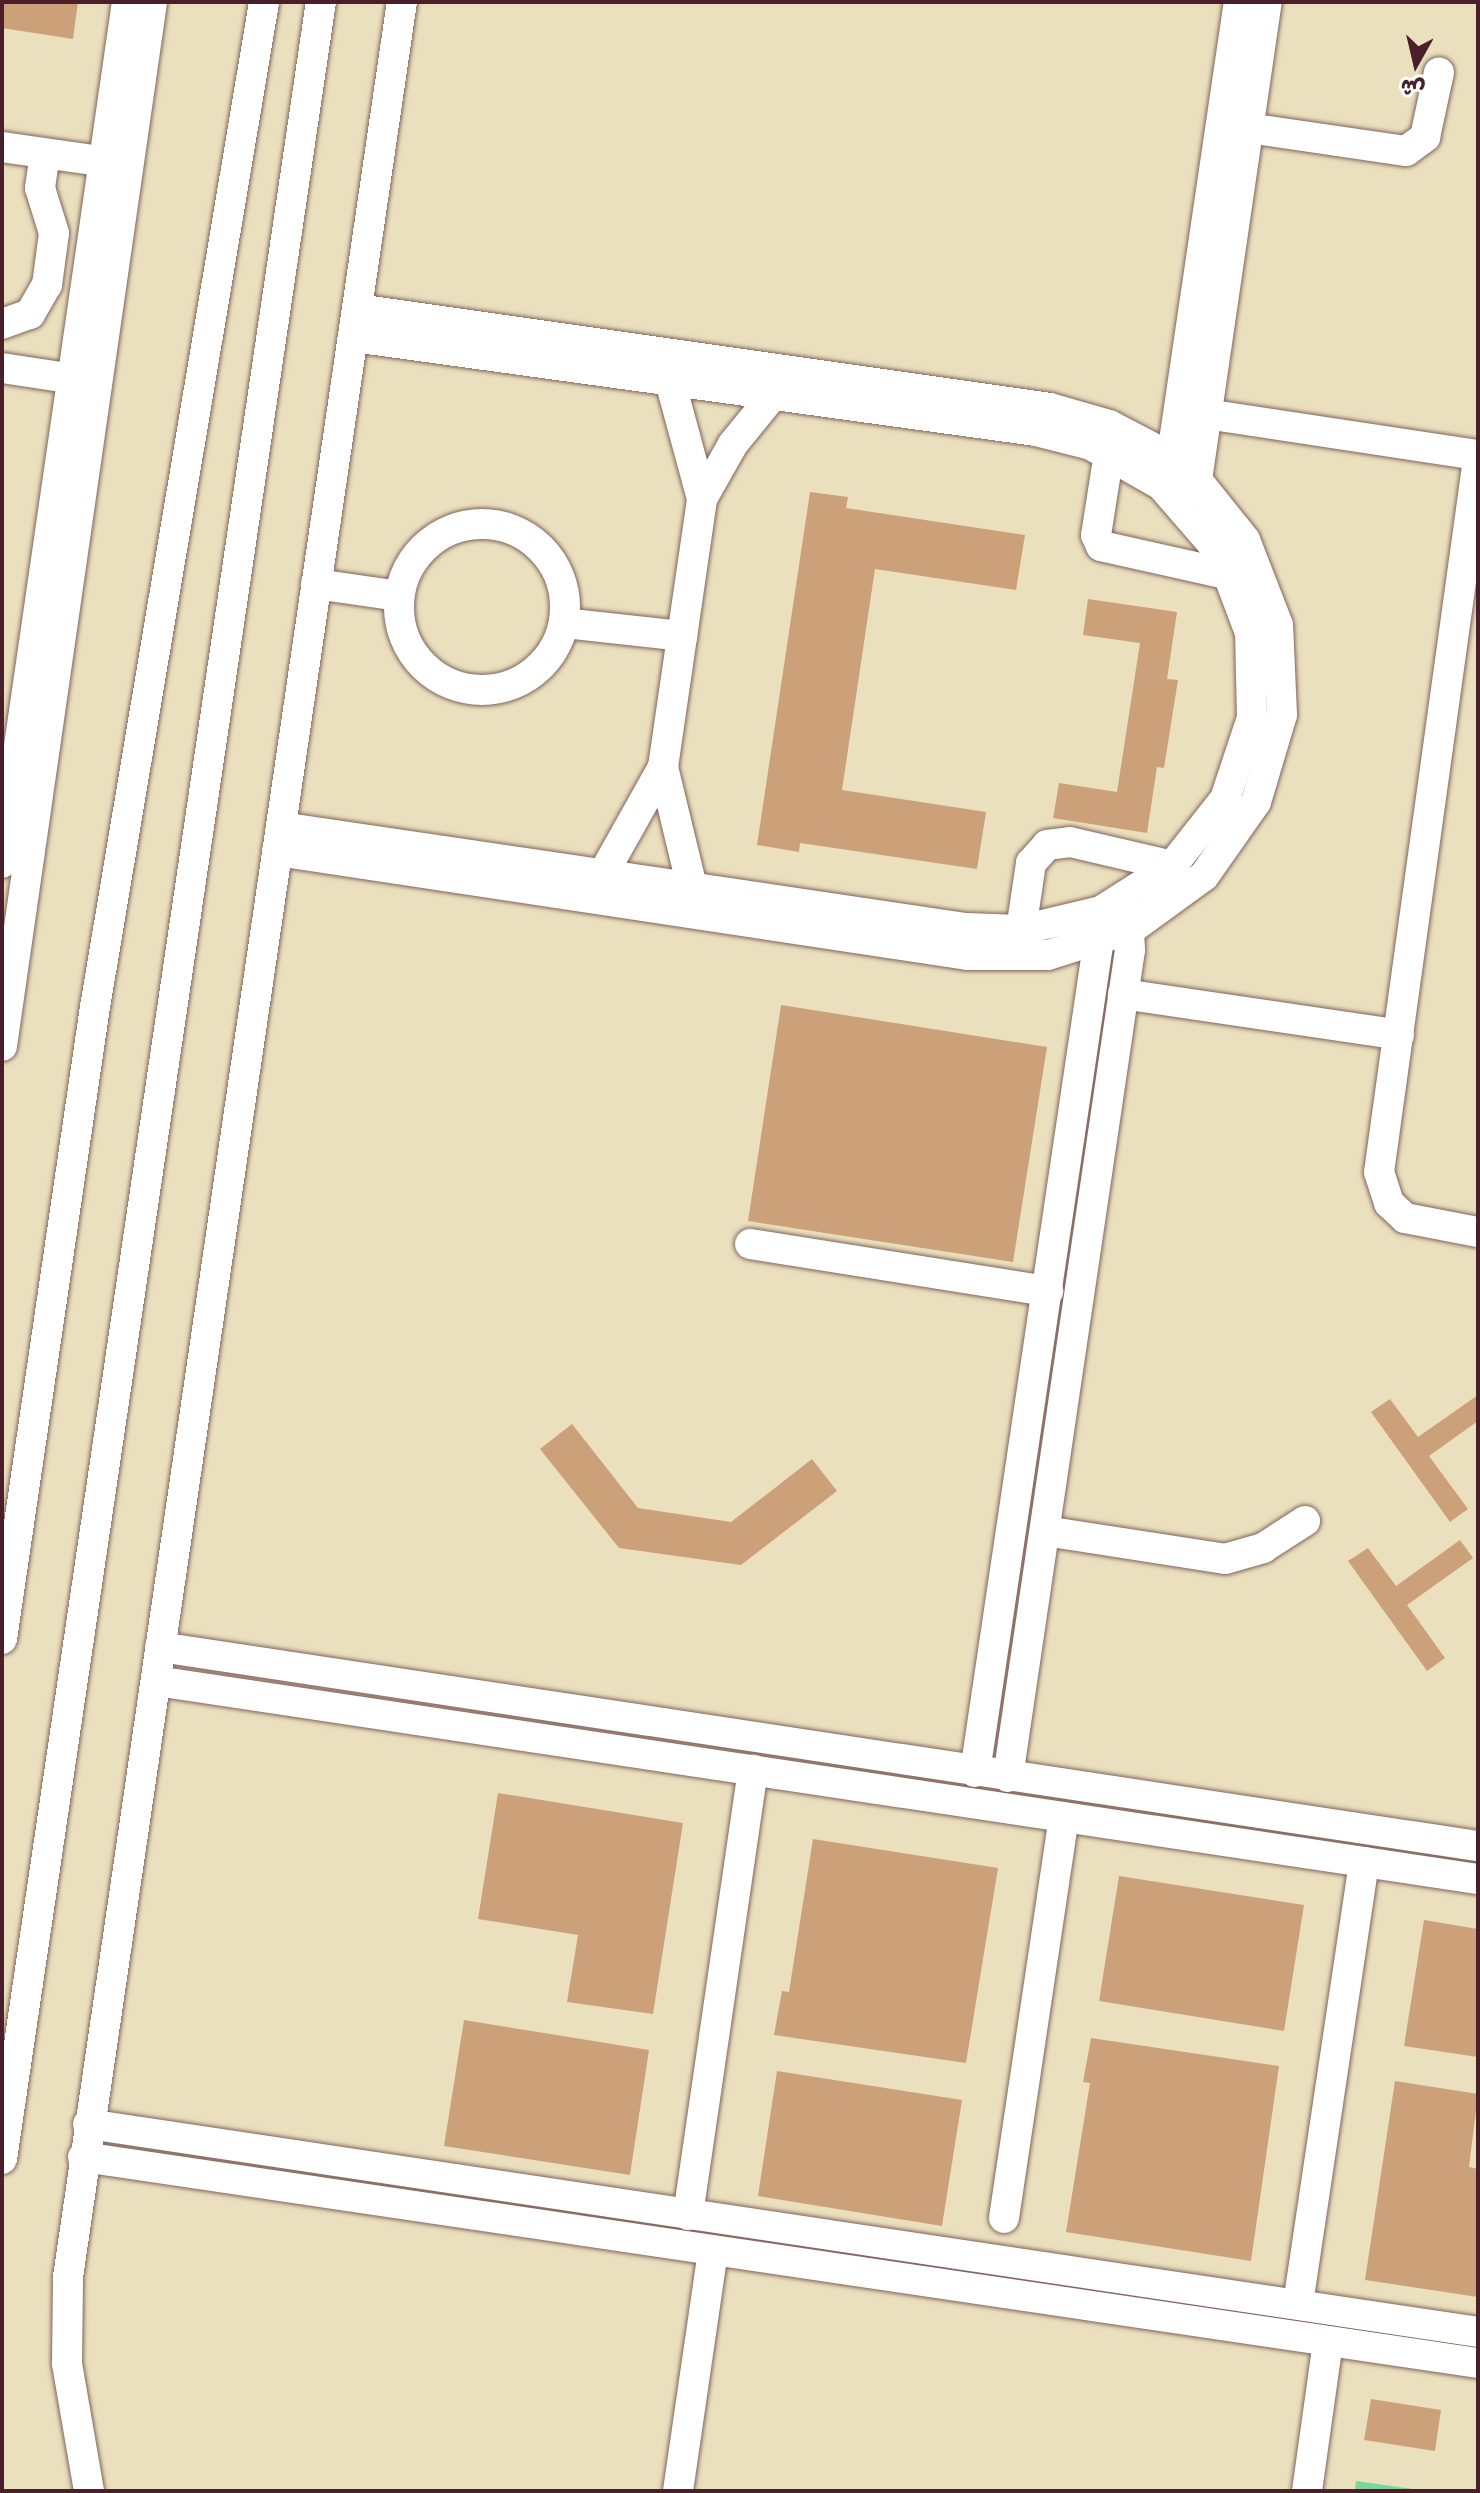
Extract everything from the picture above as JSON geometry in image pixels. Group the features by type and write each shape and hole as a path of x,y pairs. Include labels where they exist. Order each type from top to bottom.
{"street":[{"path":"2,863 107,162 127,2"},
{"path":"2,1046 152,2"},
{"path":"2,1639 95,1007 264,2"},
{"path":"2,2159 321,2"},
{"path":"89,2491 64,2331 83,2157 156,1681 402,2"},
{"path":"975,1772 1101,942 1119,913 1172,866 1225,799 1252,718 1250,633 1231,575 1178,482 1239,2"},
{"path":"1178,482 1206,414 1267,2"},
{"path":"1248,128 1406,151 1425,137 1439,72"},
{"path":"2,147 107,162"},
{"path":"2,324 30,314 47,285 54,233 40,188 45,154"},
{"path":"355,323 670,381 1036,431 1109,453 1178,482"},
{"path":"279,839 603,874 966,928 1021,930 1119,913 1193,886 1242,828 1268,774 1282,715 1283,654 1270,596 1245,540 1109,425 1050,408 355,323"},
{"path":"2,368 74,379"},
{"path":"670,381 702,499"},
{"path":"603,874 663,767 702,499 733,444 773,395"},
{"path":"1206,414 1478,457 1379,1172 1384,1194 1396,1211 1415,1222 1478,1232"},
{"path":"1109,453 1096,535 1101,546 1231,575"},
{"path":"496,524 527,537 551,560 564,590 564,623 551,654 526,678 477,690 444,681 418,659 402,630 399,596 410,564 432,540 463,526 496,524"},
{"path":"316,584 399,596"},
{"path":"564,623 682,636"},
{"path":"663,767 692,887"},
{"path":"279,839 967,955 1035,956 1101,942"},
{"path":"1021,930 1031,863 1047,845 1070,842 1172,866"},
{"path":"1008,1777 1123,994 1119,913"},
{"path":"1123,994 1399,1035"},
{"path":"750,1244 1048,1291"},
{"path":"1045,1531 1225,1559 1263,1548 1305,1521"},
{"path":"160,1647 1478,1846"},
{"path":"156,1681 1478,1879"},
{"path":"985,1705 1018,1709"},
{"path":"688,2215 753,1770"},
{"path":"1004,2218 1064,1817"},
{"path":"1298,2304 1364,1862"},
{"path":"88,2124 1478,2332"},
{"path":"83,2157 1478,2363"},
{"path":"678,2491 713,2251"},
{"path":"1307,2491 1328,2341"}],"green space":[{"path":"1356,2481 1427,2491 1355,2491"}],"building":[{"path":"2,2 78,2 73,39 2,28"},
{"path":"810,492 848,497 846,508 1025,535 1016,590 875,569 842,790 986,812 977,869 800,843 799,852 757,845"},
{"path":"1088,599 1177,612 1167,679 1178,680 1164,768 1157,767 1147,833 1053,818 1059,783 1117,792 1140,643 1083,635"},
{"path":"781,1005 1047,1047 1013,1262 748,1221"},
{"path":"1478,1395 1478,1421 1429,1456 1468,1509 1450,1522 1371,1412 1390,1399 1418,1437"},
{"path":"572,1424 638,1508 731,1522 812,1459 837,1491 741,1565 619,1548 540,1449"},
{"path":"1460,1540 1473,1558 1407,1605 1445,1658 1427,1671 1348,1561 1368,1548 1396,1586"},
{"path":"498,1793 683,1823 653,2014 567,2002 578,1935 478,1919"},
{"path":"813,1839 998,1868 966,2063 774,2035 782,1991 789,1992"},
{"path":"1119,1876 1304,1905 1284,2031 1099,2001"},
{"path":"1424,1920 1478,1929 1478,2057 1404,2046"},
{"path":"464,2020 649,2050 630,2175 444,2146"},
{"path":"1091,2038 1279,2066 1251,2261 1066,2232 1090,2083 1083,2082"},
{"path":"777,2071 962,2100 942,2226 758,2196"},
{"path":"1395,2081 1478,2094 1469,2167 1478,2169 1478,2297 1365,2280"},
{"path":"1371,2399 1441,2410 1435,2451 1364,2440"}]}
